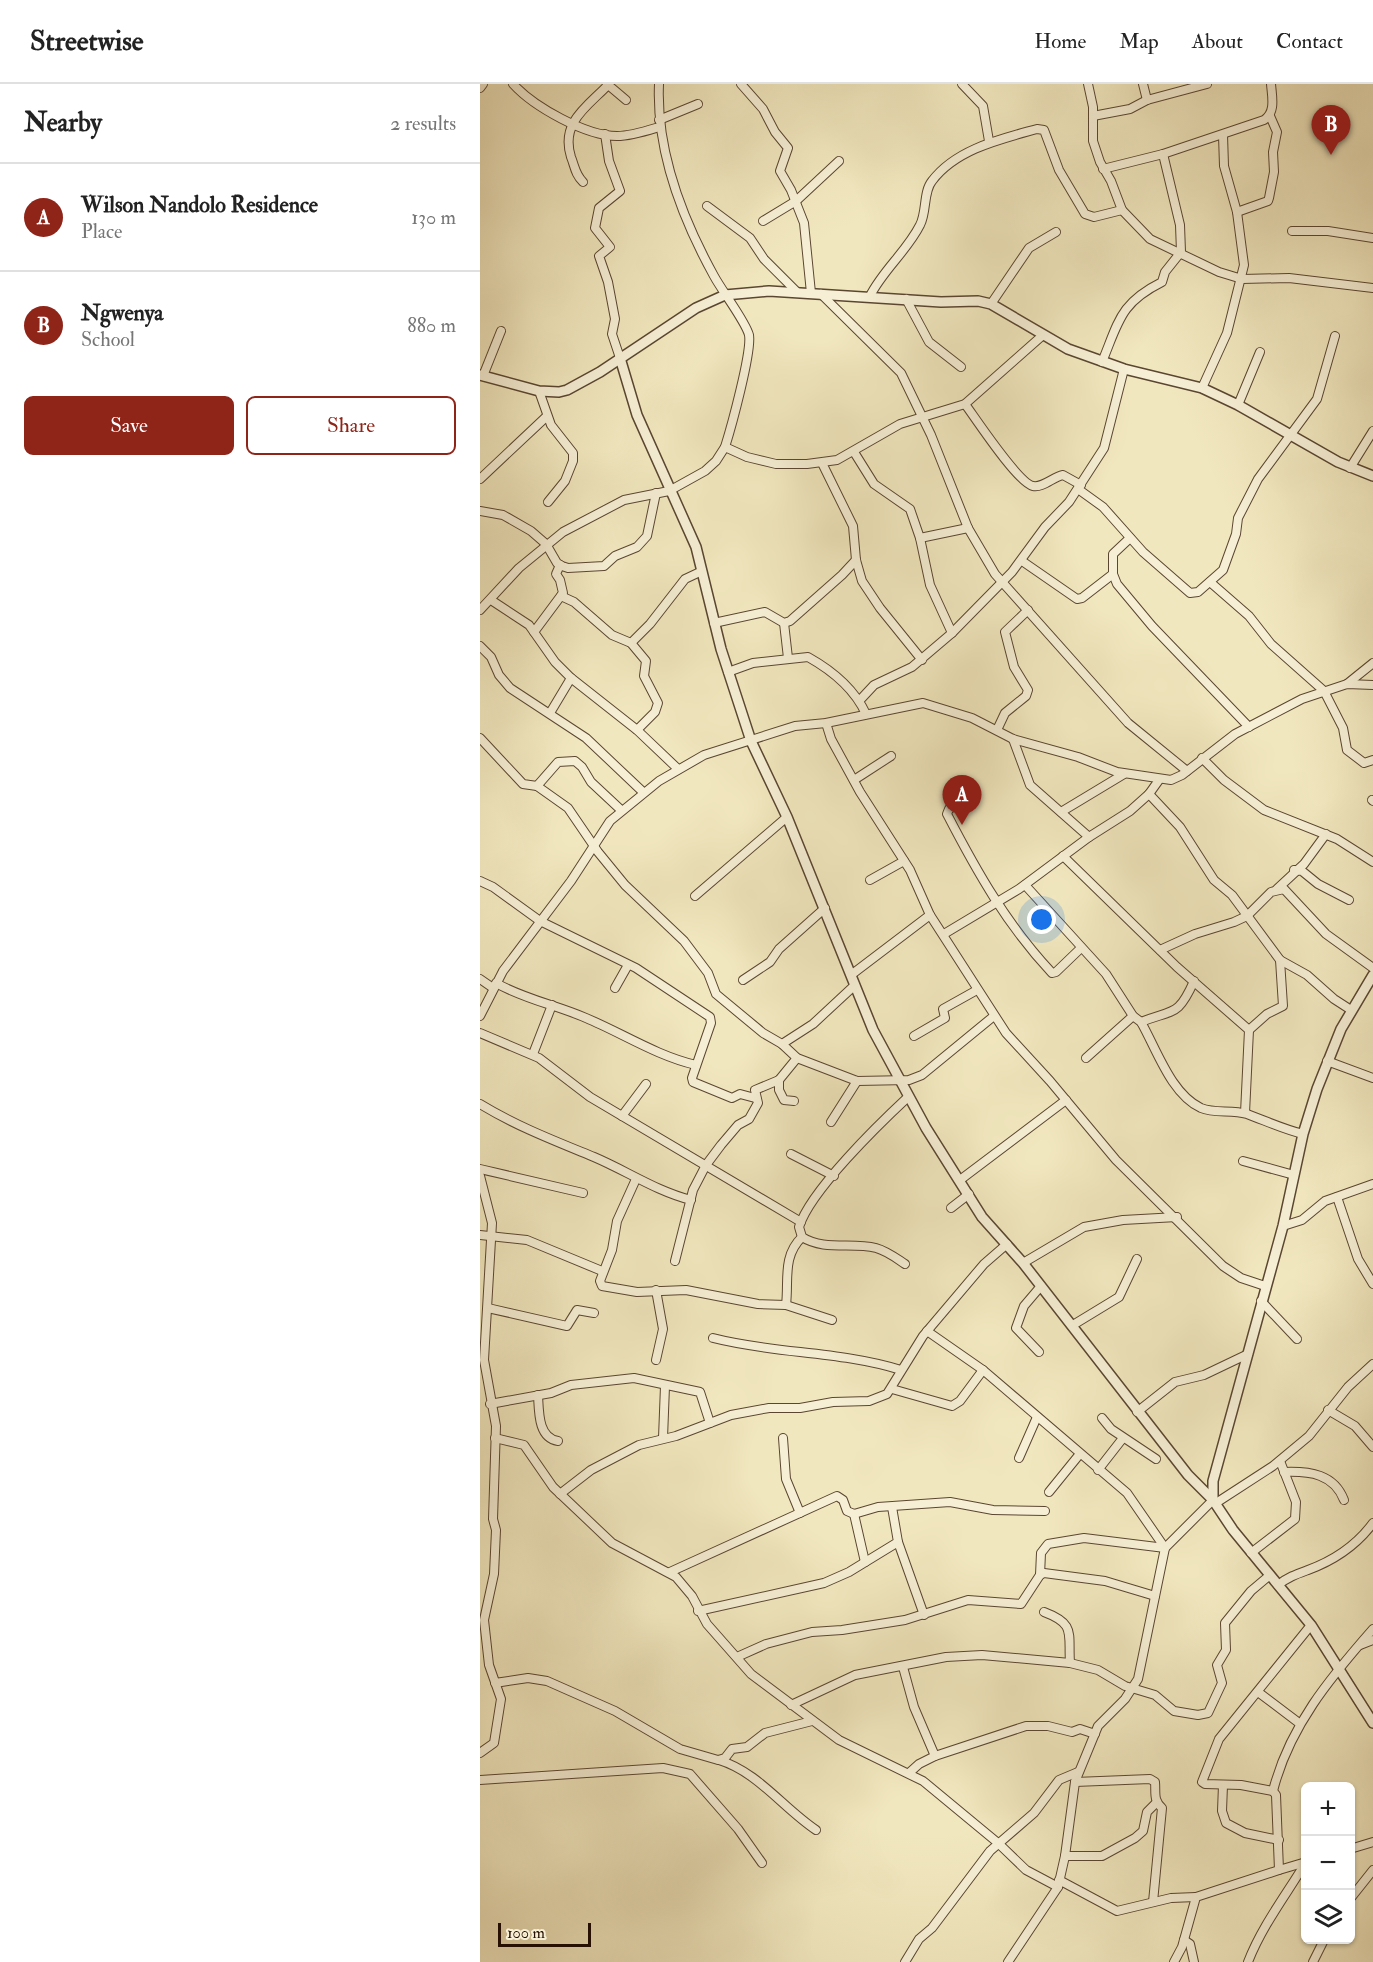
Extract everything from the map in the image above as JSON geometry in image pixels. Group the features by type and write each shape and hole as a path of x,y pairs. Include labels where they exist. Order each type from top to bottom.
{"street":[{"path":"480,88 483,84"},
{"path":"513,84 527,99 571,122 605,134 626,136 659,124 698,104"},
{"path":"480,610 519,568 546,544 583,520 616,504 669,491 705,471 716,461 724,447 750,339 696,240 670,174 659,124 659,84"},
{"path":"741,84 763,110 775,132 788,148 780,171 796,201 804,223 816,293 896,365 923,418 968,528 987,563 1002,583 1128,723 1187,771"},
{"path":"962,84 983,106 989,141"},
{"path":"1088,84 1093,116 1093,141 1103,169 1111,181 1122,210 1150,239 1219,272 1242,279 1300,278 1373,288"},
{"path":"1143,84 1147,100"},
{"path":"1237,212 1268,201 1269,198 1274,172 1277,132 1270,116 1272,110 1271,84"},
{"path":"583,182 576,175 570,152 571,122 582,108 608,85 626,100"},
{"path":"1093,116 1130,110 1147,100 1202,85"},
{"path":"1103,169 1163,154 1223,135 1270,116"},
{"path":"870,296 876,284 921,225 932,180 957,160 989,141 1037,129 1044,130 1059,170 1085,214 1094,217 1122,210"},
{"path":"605,134 609,161 620,191 599,208 595,228 610,247 599,256 608,282 615,319 612,334 637,415 669,491 696,546 714,623 751,741 825,908 873,1030 908,1097 982,1217 1023,1263 1137,1412 1188,1475 1215,1502 1251,1553 1311,1625 1340,1666 1373,1723"},
{"path":"1202,388 1227,333 1244,265 1237,212 1224,166 1223,135"},
{"path":"1102,362 1130,302 1139,293 1162,282 1165,272 1181,252 1180,225 1163,154"},
{"path":"763,221 796,201 839,161"},
{"path":"707,206 750,238 764,259 797,292"},
{"path":"1292,231 1328,231 1373,238"},
{"path":"991,304 1029,248 1056,232"},
{"path":"501,331 482,375 539,390 559,392 567,390 620,358 696,308 724,295 769,291 941,302 978,301 991,304 1068,349 1124,369 1202,388 1238,405 1289,436 1350,468 1373,476"},
{"path":"906,299 929,342 961,367"},
{"path":"724,447 747,458 776,464 837,460 893,428 965,404 1043,335"},
{"path":"965,404 987,436 1028,484 1041,486 1054,477 1063,475 1103,507 1130,538 1190,593 1198,592 1226,564 1238,518 1254,485 1317,399 1335,336"},
{"path":"1238,405 1260,352"},
{"path":"860,700 874,685 922,660 952,633 1022,561 1045,527 1080,487 1105,445 1105,435 1124,369"},
{"path":"539,390 546,417 556,433 571,449 573,458 565,481 548,502"},
{"path":"481,476 546,417"},
{"path":"1350,468 1373,431"},
{"path":"854,452 874,484 910,509 920,538 930,585 952,633"},
{"path":"822,462 853,525 856,560 862,581 922,660"},
{"path":"480,511 512,519 546,544 560,565 568,568 604,566 615,556 637,547 650,530 656,493"},
{"path":"920,538 968,528"},
{"path":"1130,538 1113,554 1113,574 1117,584 1152,626 1249,727"},
{"path":"714,623 765,612 784,623 790,621 856,560"},
{"path":"1022,561 1077,598 1091,592 1113,574"},
{"path":"534,632 561,596 560,580 555,572 560,565"},
{"path":"631,643 650,624 685,579 702,571"},
{"path":"1210,582 1249,616 1280,652 1324,691 1342,728 1347,750 1364,763 1373,760"},
{"path":"561,596 574,602 612,635 631,643 646,660 644,676 658,703 655,712 637,730"},
{"path":"491,600 522,619 571,678 637,730 678,769"},
{"path":"997,730 1005,713 1026,696 1028,690 1014,667 1005,632 1028,610"},
{"path":"784,623 788,658"},
{"path":"480,646 491,657 499,675 510,688 550,713 603,752 643,792"},
{"path":"728,672 753,663 788,658 810,658 848,685 860,700 866,714"},
{"path":"1347,684 1373,663"},
{"path":"550,713 571,678"},
{"path":"480,1017 494,985 594,847 604,828 643,792 704,755 795,726 826,723 923,703 935,704 1013,739 1124,774 1171,780 1249,727 1302,699 1347,684 1373,685"},
{"path":"826,723 831,739 904,861 930,915 994,1016 1123,1167 1234,1274 1265,1286"},
{"path":"480,738 523,784 537,786 568,808 594,847 625,885 684,941 708,973 720,998 763,1033 782,1044 797,1058 857,1081 909,1080 922,1075 994,1016"},
{"path":"1013,739 1030,785 1089,837"},
{"path":"854,780 891,756"},
{"path":"1202,758 1224,780 1264,810 1326,834 1373,862"},
{"path":"537,786 558,762 575,761 582,767 591,782 621,810"},
{"path":"1061,812 1124,774"},
{"path":"944,934 1025,885 1089,837 1130,811 1149,794 1159,780"},
{"path":"1149,794 1180,827 1214,880 1232,895 1280,960 1307,975 1334,999 1352,1010"},
{"path":"962,802 949,810 947,814 997,903 1023,942 1052,973 1056,972 1081,948"},
{"path":"695,896 787,818"},
{"path":"1160,950 1195,934 1247,916 1294,870 1304,864 1326,834"},
{"path":"1063,856 1160,950 1249,1030"},
{"path":"870,880 904,861"},
{"path":"1294,870 1302,871 1318,885 1349,900"},
{"path":"480,881 493,887 540,921 636,968 710,1017 709,1032 696,1065 693,1082 732,1098 740,1094 755,1098"},
{"path":"1025,885 1106,974 1133,1016 1142,1022 1175,1085 1193,1102 1210,1110 1245,1113 1273,1126 1303,1134"},
{"path":"1277,889 1289,894 1326,934 1373,968"},
{"path":"743,980 770,962 779,949 825,908"},
{"path":"851,975 930,915"},
{"path":"1245,1113 1249,1030 1267,1014 1283,1006 1280,960"},
{"path":"615,988 628,965"},
{"path":"1215,1502 1213,1481 1283,1226 1303,1134 1328,1062 1352,1010 1373,975"},
{"path":"480,979 585,1017 673,1059 696,1065"},
{"path":"1142,1022 1176,1011 1186,1000 1194,981"},
{"path":"782,1044 813,1024 855,985"},
{"path":"915,1036 945,1018 943,1009 977,990"},
{"path":"533,1054 552,1005"},
{"path":"1086,1058 1133,1016"},
{"path":"480,1033 533,1054 590,1097 801,1222"},
{"path":"675,1261 691,1200 706,1165 735,1128 749,1119 758,1103 755,1090 779,1080 797,1058"},
{"path":"1328,1062 1373,1078"},
{"path":"779,1080 779,1090 784,1100 794,1101"},
{"path":"831,1122 857,1081"},
{"path":"621,1116 646,1084"},
{"path":"905,1264 874,1247 828,1245 802,1238 799,1232 801,1222 834,1176 880,1123 908,1097"},
{"path":"960,1180 1066,1100"},
{"path":"480,1104 561,1146 594,1157 669,1194 691,1200"},
{"path":"791,1154 834,1176"},
{"path":"1243,1161 1294,1175"},
{"path":"480,1169 583,1193"},
{"path":"480,1176 490,1212 492,1235 484,1284 488,1308 482,1351 483,1383 496,1426 494,1574 482,1613 484,1639 501,1699 494,1743 480,1753"},
{"path":"636,1179 617,1221 612,1250 602,1271 600,1281 605,1288 637,1292 686,1290 758,1304 786,1305 832,1320"},
{"path":"1283,1226 1302,1220 1325,1202 1373,1184"},
{"path":"951,1208 969,1194"},
{"path":"1337,1197 1358,1259 1373,1284"},
{"path":"1023,1263 1084,1227 1123,1220 1177,1217"},
{"path":"480,1235 527,1240 602,1271"},
{"path":"786,1305 788,1263 795,1244 802,1238"},
{"path":"560,1494 605,1463 639,1445 738,1413 769,1408 800,1408 832,1402 869,1401 892,1389 901,1370 927,1331 984,1264 1007,1244"},
{"path":"1072,1325 1119,1297 1137,1259"},
{"path":"1039,1352 1016,1328 1028,1298 1041,1286"},
{"path":"656,1290 663,1329 657,1360"},
{"path":"1261,1301 1297,1339"},
{"path":"488,1308 567,1326 577,1310 594,1313"},
{"path":"927,1331 983,1370 1132,1499 1165,1548"},
{"path":"713,1338 764,1348 877,1363 901,1370"},
{"path":"1137,1412 1175,1382 1204,1376 1248,1354"},
{"path":"1008,1962 1059,1884 1075,1782 1088,1756 1095,1734 1103,1720 1133,1688 1142,1667 1165,1548 1215,1502 1280,1461 1309,1436 1353,1381 1373,1364"},
{"path":"892,1389 952,1406 960,1401 983,1370"},
{"path":"490,1404 538,1395 570,1385 634,1378 700,1392 710,1423"},
{"path":"663,1438 665,1386"},
{"path":"538,1395 544,1434 550,1440 558,1441"},
{"path":"1328,1410 1355,1426 1373,1447"},
{"path":"1019,1458 1037,1417"},
{"path":"1102,1418 1123,1438 1156,1459"},
{"path":"495,1437 524,1445 560,1494 612,1543 670,1572 692,1596 698,1611 751,1674 839,1740 923,1781 1035,1877 1059,1884 1117,1911 1153,1902 1196,1897 1301,1863"},
{"path":"783,1438 786,1479 800,1513"},
{"path":"1098,1470 1123,1438"},
{"path":"1049,1492 1079,1455"},
{"path":"1251,1553 1295,1519 1296,1502 1280,1461"},
{"path":"1284,1472 1298,1472 1326,1478 1335,1483 1344,1500"},
{"path":"670,1572 837,1496 843,1500 847,1511 854,1514 878,1507 950,1502 993,1510 1045,1511"},
{"path":"892,1507 898,1542 924,1615"},
{"path":"854,1514 865,1562"},
{"path":"1278,1585 1290,1576 1336,1558 1353,1546 1373,1523"},
{"path":"737,1657 766,1644 812,1632 842,1630 924,1615 968,1600 1021,1604 1040,1575 1041,1553 1048,1544 1084,1538 1165,1548"},
{"path":"698,1611 813,1586 865,1562 898,1542"},
{"path":"1040,1575 1054,1574 1105,1581 1155,1596"},
{"path":"791,1705 855,1675 946,1657 982,1655 1070,1663 1098,1670 1133,1688 1155,1695 1174,1711 1198,1715 1211,1710 1222,1683 1217,1665 1226,1650 1225,1623 1251,1591 1270,1575"},
{"path":"1044,1612 1061,1618 1067,1625 1070,1663"},
{"path":"1279,1870 1276,1795 1272,1791 1241,1785 1205,1784 1202,1782 1203,1773 1219,1739 1311,1625"},
{"path":"1272,1791 1279,1767 1299,1723 1340,1666 1373,1629"},
{"path":"1359,1645 1373,1640"},
{"path":"903,1667 914,1707 935,1756"},
{"path":"495,1683 528,1678 556,1685 615,1711 680,1749 730,1763 750,1776 792,1813 816,1830"},
{"path":"1258,1692 1299,1723"},
{"path":"718,1760 725,1758 732,1749 747,1747 765,1733 812,1721"},
{"path":"909,1773 919,1764 935,1756 1026,1726 1048,1726 1072,1731 1080,1729 1095,1734"},
{"path":"480,1780 655,1768 682,1771 690,1774 698,1786 724,1812 762,1863"},
{"path":"905,1962 919,1939 932,1928 998,1843 1034,1813 1059,1780 1078,1772"},
{"path":"1075,1782 1150,1779 1155,1782 1156,1803 1162,1808 1153,1902"},
{"path":"1223,1785 1222,1810 1226,1823 1245,1833 1279,1840"},
{"path":"1065,1856 1102,1856 1135,1838 1143,1831 1147,1812 1156,1803"},
{"path":"1355,1847 1373,1842"},
{"path":"1248,1962 1278,1903 1288,1892 1301,1869"},
{"path":"1355,1893 1373,1870"},
{"path":"1174,1962 1184,1940 1196,1897"},
{"path":"1184,1940 1190,1944 1194,1962"},
{"path":"1313,1962 1322,1944"}],"place":[{"name":"Ngwenya","path":"1331,155"},
{"name":"Wilson Nandolo Residence","path":"962,825"}]}
